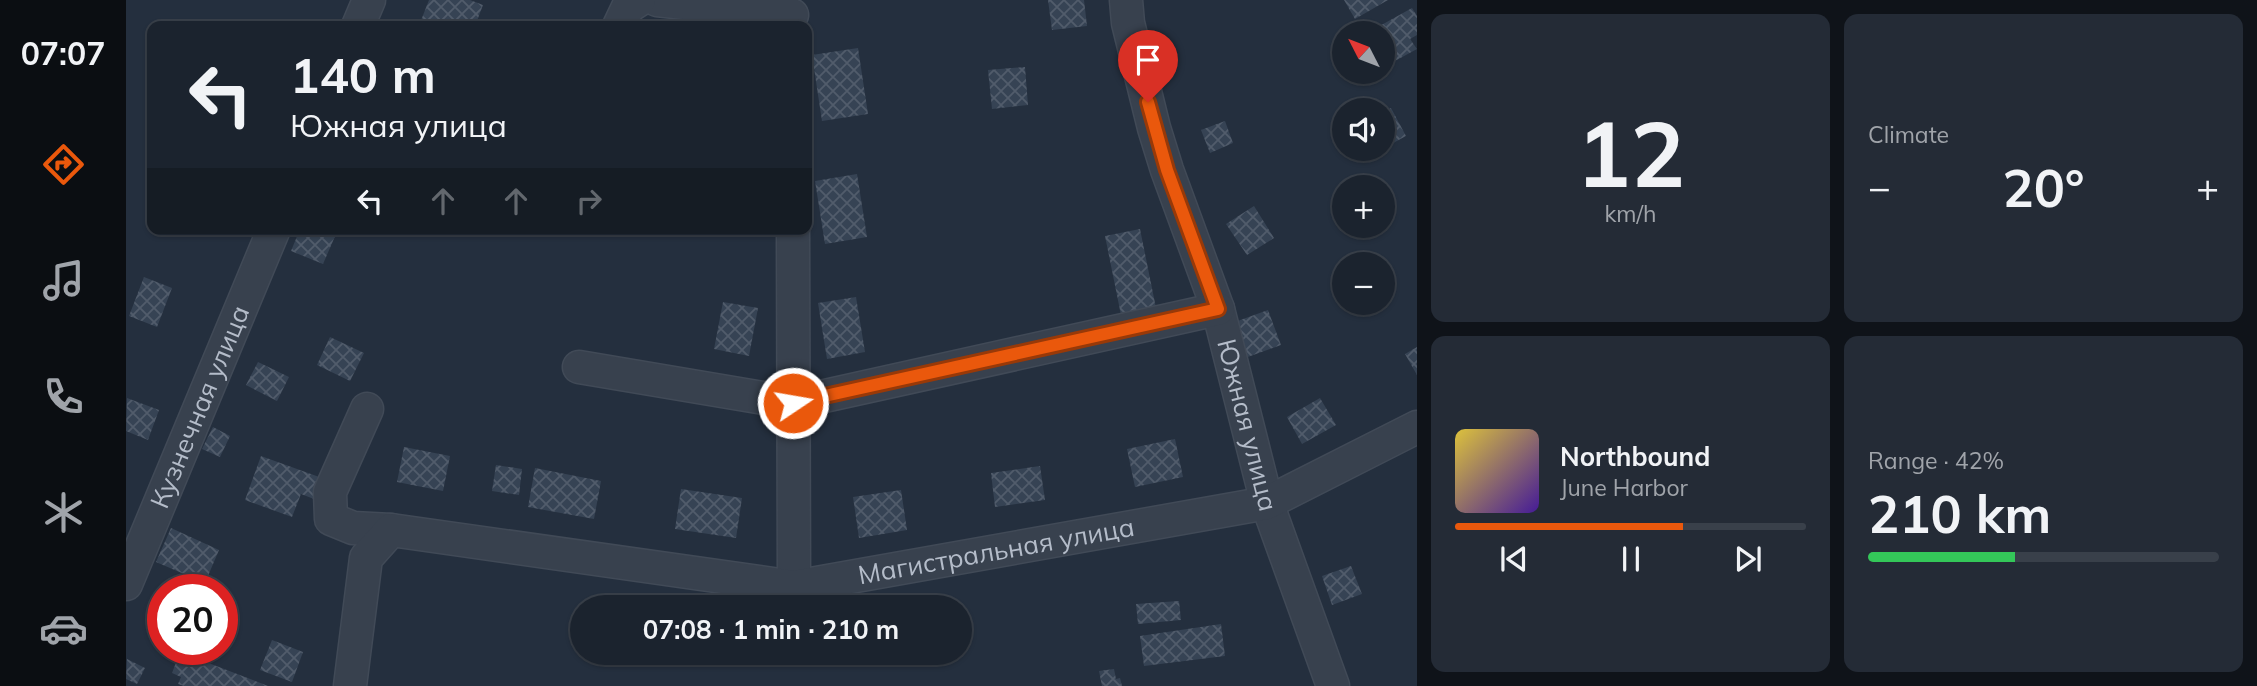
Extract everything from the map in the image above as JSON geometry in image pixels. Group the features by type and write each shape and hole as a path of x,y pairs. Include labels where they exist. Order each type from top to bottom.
{"street":[{"path":"360,21 369,0"},
{"path":"621,21 628,7 639,0"},
{"path":"657,0 792,14"},
{"name":"Южная улица","path":"1126,0 1128,23 1154,128 1218,309 1267,503 1323,684"},
{"name":"Кузнечная улица","path":"126,584 271,235"},
{"path":"793,235 794,587"},
{"path":"579,368 793,403 1218,309"},
{"name":"Магистральная улица","path":"366,409 330,492 331,519 353,528 391,530 794,587 1267,503 1417,427"},
{"path":"351,686 366,558 391,530"}],"building":[{"path":"429,0 470,0 483,5 477,21 421,21"},
{"path":"1048,0 1084,0 1087,26 1052,30"},
{"path":"1344,0 1388,0 1355,19"},
{"path":"1412,8 1417,16 1417,35 1410,39 1417,49 1395,61 1395,21 1389,21"},
{"path":"858,48 868,114 822,121 812,55"},
{"path":"1025,67 1028,105 992,109 988,70"},
{"path":"1395,115 1406,136 1395,142"},
{"path":"1225,121 1233,143 1210,153 1201,130"},
{"path":"857,174 867,237 825,244 815,181"},
{"path":"1254,206 1274,238 1247,255 1226,224"},
{"path":"1140,229 1156,308 1121,315 1105,236"},
{"path":"298,235 336,235 323,264 291,251"},
{"path":"144,277 172,288 157,327 129,316"},
{"path":"856,297 865,352 827,359 818,303"},
{"path":"723,302 758,308 749,356 714,349"},
{"path":"1268,310 1281,345 1245,358 1232,323"},
{"path":"330,337 364,353 350,381 317,365"},
{"path":"1417,347 1417,375 1405,354"},
{"path":"258,362 289,377 277,401 246,385"},
{"path":"127,398 159,410 148,440 126,431"},
{"path":"1320,398 1336,425 1302,444 1287,417"},
{"path":"213,427 230,436 220,457 202,449"},
{"path":"1175,439 1183,477 1135,487 1127,449"},
{"path":"404,447 450,456 443,491 397,482"},
{"path":"261,456 322,478 314,499 301,494 292,517 245,500"},
{"path":"496,465 522,469 519,495 492,491"},
{"path":"1040,466 1045,500 995,507 991,473"},
{"path":"535,468 601,481 594,519 528,507"},
{"path":"681,489 742,498 736,538 675,529"},
{"path":"901,490 907,530 859,538 853,497"},
{"path":"171,528 219,550 209,574 184,574 156,562"},
{"path":"1351,566 1362,594 1332,605 1322,576"},
{"path":"1179,601 1181,620 1138,624 1136,604"},
{"path":"1221,624 1225,656 1144,666 1140,636"},
{"path":"272,640 303,652 292,682 260,670"},
{"path":"127,659 145,668 137,684 126,679"},
{"path":"175,665 214,665 268,686 184,686 178,684 181,677 172,673"},
{"path":"1114,669 1116,679 1120,678 1122,686 1102,686 1099,671"}],"route":[{"path":"793,403 1218,309 1167,170 1148,102"}]}
